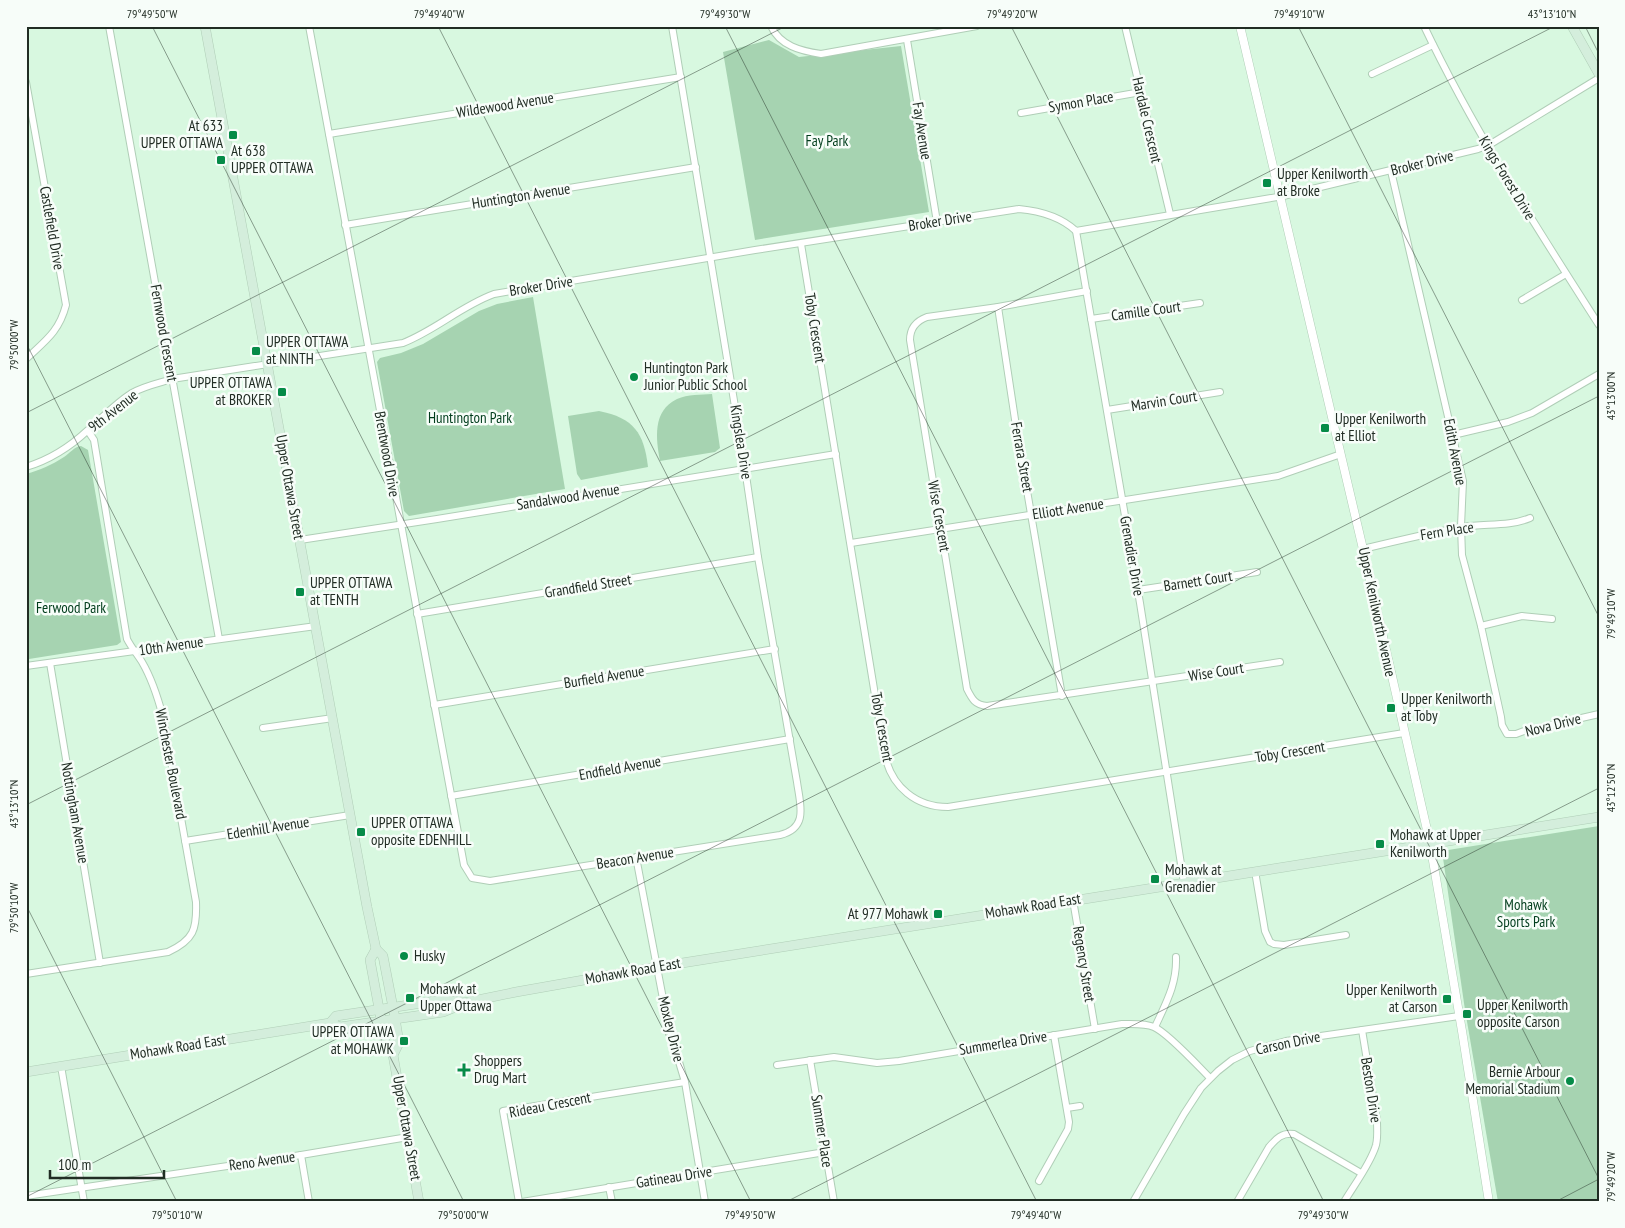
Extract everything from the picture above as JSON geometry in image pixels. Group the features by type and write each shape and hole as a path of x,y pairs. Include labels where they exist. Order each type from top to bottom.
{"main road":[{"name":"Upper Ottawa Street","path":"205,26 350,815 376,949 383,956 395,1018 399,1044 393,1055"},
{"path":"1572,26 1599,74"},
{"name":"Mohawk Road East","path":"330,1022 340,1027 443,1012 468,1002 657,967 1599,817"},
{"name":"Upper Ottawa Street","path":"376,949 370,960 386,1046 393,1055 420,1202"},
{"name":"Mohawk Road East","path":"26,1072 330,1022 336,1016 442,1000 468,1002"}],"street":[{"name":"Fernwood Crescent","path":"109,26 219,639"},
{"name":"Brentwood Drive","path":"310,26 345,225 464,865 472,878"},
{"name":"Kingslea Drive","path":"672,26 758,557 790,739 801,810 801,816 796,826"},
{"path":"771,26 776,34 793,48 812,53 826,54 978,26"},
{"name":"Hardale Crescent","path":"1125,26 1170,214"},
{"name":"Upper Kenilworth Avenue","path":"1240,26 1430,843 1489,1202"},
{"name":"Kings Forest Drive","path":"1424,26 1455,90 1487,146 1599,325"},
{"name":"Fay Avenue","path":"906,40 937,222"},
{"path":"1372,74 1433,45"},
{"name":"Wildewood Avenue","path":"329,134 681,77"},
{"name":"Broker Drive","path":"268,365 403,343 440,324 462,308 494,294 1019,208 1047,214 1076,231 1281,196 1487,146 1599,78"},
{"name":"Castlefield Drive","path":"26,82 66,305 55,332 26,359"},
{"name":"Symon Place","path":"1020,113 1141,92"},
{"name":"Huntington Avenue","path":"345,225 696,167"},
{"name":"Edith Avenue","path":"1390,171 1464,481 1461,527 1462,556 1481,626 1502,725 1507,734"},
{"name":"Grenadier Drive","path":"1076,231 1138,590 1184,883"},
{"name":"Toby Crescent","path":"801,244 887,765 895,782 912,797 934,806 948,807 1404,733"},
{"path":"1522,300 1566,274"},
{"name":"Wise Crescent","path":"1087,291 998,307 927,317 918,321 911,330 910,340 967,689 972,700 979,705 987,706 1152,681"},
{"name":"Camille Court","path":"1091,319 1200,304"},
{"name":"Ferrara Street","path":"998,307 1016,426 1062,696"},
{"name":"9th Avenue","path":"26,467 52,456 88,431 112,408 132,393 147,386 172,379 268,365"},
{"path":"1453,436 1508,422 1532,413 1599,374"},
{"name":"Marvin Court","path":"1107,410 1220,392"},
{"name":"Winchester Boulevard","path":"26,974 168,952 182,946 191,938 197,917 196,902 163,717 156,691 141,660 127,639 94,440 88,431"},
{"name":"Sandalwood Avenue","path":"300,540 836,454"},
{"name":"Elliott Avenue","path":"851,544 941,528 1278,476 1341,454"},
{"name":"Fern Place","path":"1363,549 1461,527 1510,524 1530,518"},
{"name":"Grandfield Street","path":"417,614 758,557"},
{"name":"Barnett Court","path":"1138,590 1257,572"},
{"path":"1481,626 1522,616 1552,618"},
{"name":"10th Avenue","path":"26,666 316,626"},
{"name":"Burfield Avenue","path":"434,705 774,649"},
{"name":"Wise Court","path":"1152,681 1280,662"},
{"name":"Nottingham Avenue","path":"50,663 100,963"},
{"name":"Nova Drive","path":"1507,734 1516,734 1599,714"},
{"path":"263,728 332,718"},
{"name":"Endfield Avenue","path":"451,796 790,739"},
{"name":"Edenhill Avenue","path":"185,841 350,815"},
{"name":"Beacon Avenue","path":"472,878 494,881 636,857 779,836 790,832 796,826"},
{"name":"Moxley Drive","path":"636,857 668,1024 685,1082 705,1202"},
{"path":"1255,872 1265,931 1270,942 1284,945 1346,935"},
{"name":"Regency Street","path":"1073,900 1095,1029"},
{"path":"1176,957 1177,972 1174,984 1155,1027 1210,1078"},
{"name":"Carson Drive","path":"1133,1202 1201,1088 1232,1060 1267,1045 1286,1041 1459,1016"},
{"name":"Summerlea Drive","path":"777,1065 834,1056 877,1063 899,1061 1127,1024 1155,1027"},
{"name":"Beston Drive","path":"1344,1202 1375,1148 1378,1134 1362,1030"},
{"path":"1039,1181 1068,1129 1069,1120 1054,1035"},
{"name":"Summer Place","path":"810,1060 834,1202"},
{"path":"60,1066 84,1202"},
{"name":"Rideau Crescent","path":"521,1202 502,1111 685,1082"},
{"path":"1067,1108 1080,1106"},
{"path":"1237,1202 1269,1147 1283,1134 1294,1134 1361,1173"},
{"name":"Reno Avenue","path":"26,1196 408,1137"},
{"name":"Gatineau Drive","path":"521,1202 825,1152"},
{"path":"301,1155 309,1202"},
{"path":"609,1187 612,1202"}],"green space":[{"name":"Fay Park","path":"769,40 799,57 901,46 929,212 755,240 723,52"},
{"name":"Huntington Park","path":"533,297 565,489 409,516 404,511 377,362 380,358 401,353 423,344 479,311 497,304"},
{"path":"712,394 720,448 715,452 660,461 657,435 663,411 669,404 681,397"},
{"path":"599,411 621,418 635,429 644,445 648,467 581,480 577,474 568,416"},
{"name":"Ferwood Park","path":"81,446 88,450 121,642 117,645 29,659 26,643 26,474 50,465"},
{"name":"Mohawk Sports Park","path":"1599,826 1599,1202 1498,1202 1465,1010 1442,851"}],"place":[{"name":"At 633 UPPER OTTAWA","path":"233,135"},
{"name":"At 638 UPPER OTTAWA","path":"221,160"},
{"name":"Upper Kenilworth at Broke","path":"1267,183"},
{"name":"UPPER OTTAWA at NINTH","path":"256,351"},
{"name":"Huntington Park Junior Public School","path":"634,377"},
{"name":"UPPER OTTAWA at BROKER","path":"282,392"},
{"name":"Upper Kenilworth at Elliot","path":"1325,428"},
{"name":"UPPER OTTAWA at TENTH","path":"300,592"},
{"name":"Upper Kenilworth at Toby","path":"1391,708"},
{"name":"UPPER OTTAWA opposite EDENHILL","path":"361,832"},
{"name":"Mohawk at Upper Kenilworth","path":"1380,844"},
{"name":"Mohawk at Grenadier","path":"1155,879"},
{"name":"At 977 Mohawk","path":"938,914"},
{"name":"Husky","path":"404,956"},
{"name":"Mohawk at Upper Ottawa","path":"410,998"},
{"name":"Upper Kenilworth at Carson","path":"1447,999"},
{"name":"Upper Kenilworth opposite Carson","path":"1467,1014"},
{"name":"UPPER OTTAWA at MOHAWK","path":"404,1041"},
{"name":"Shoppers Drug Mart","path":"464,1070"},
{"name":"Bernie Arbour Memorial Stadium","path":"1570,1081"}]}
